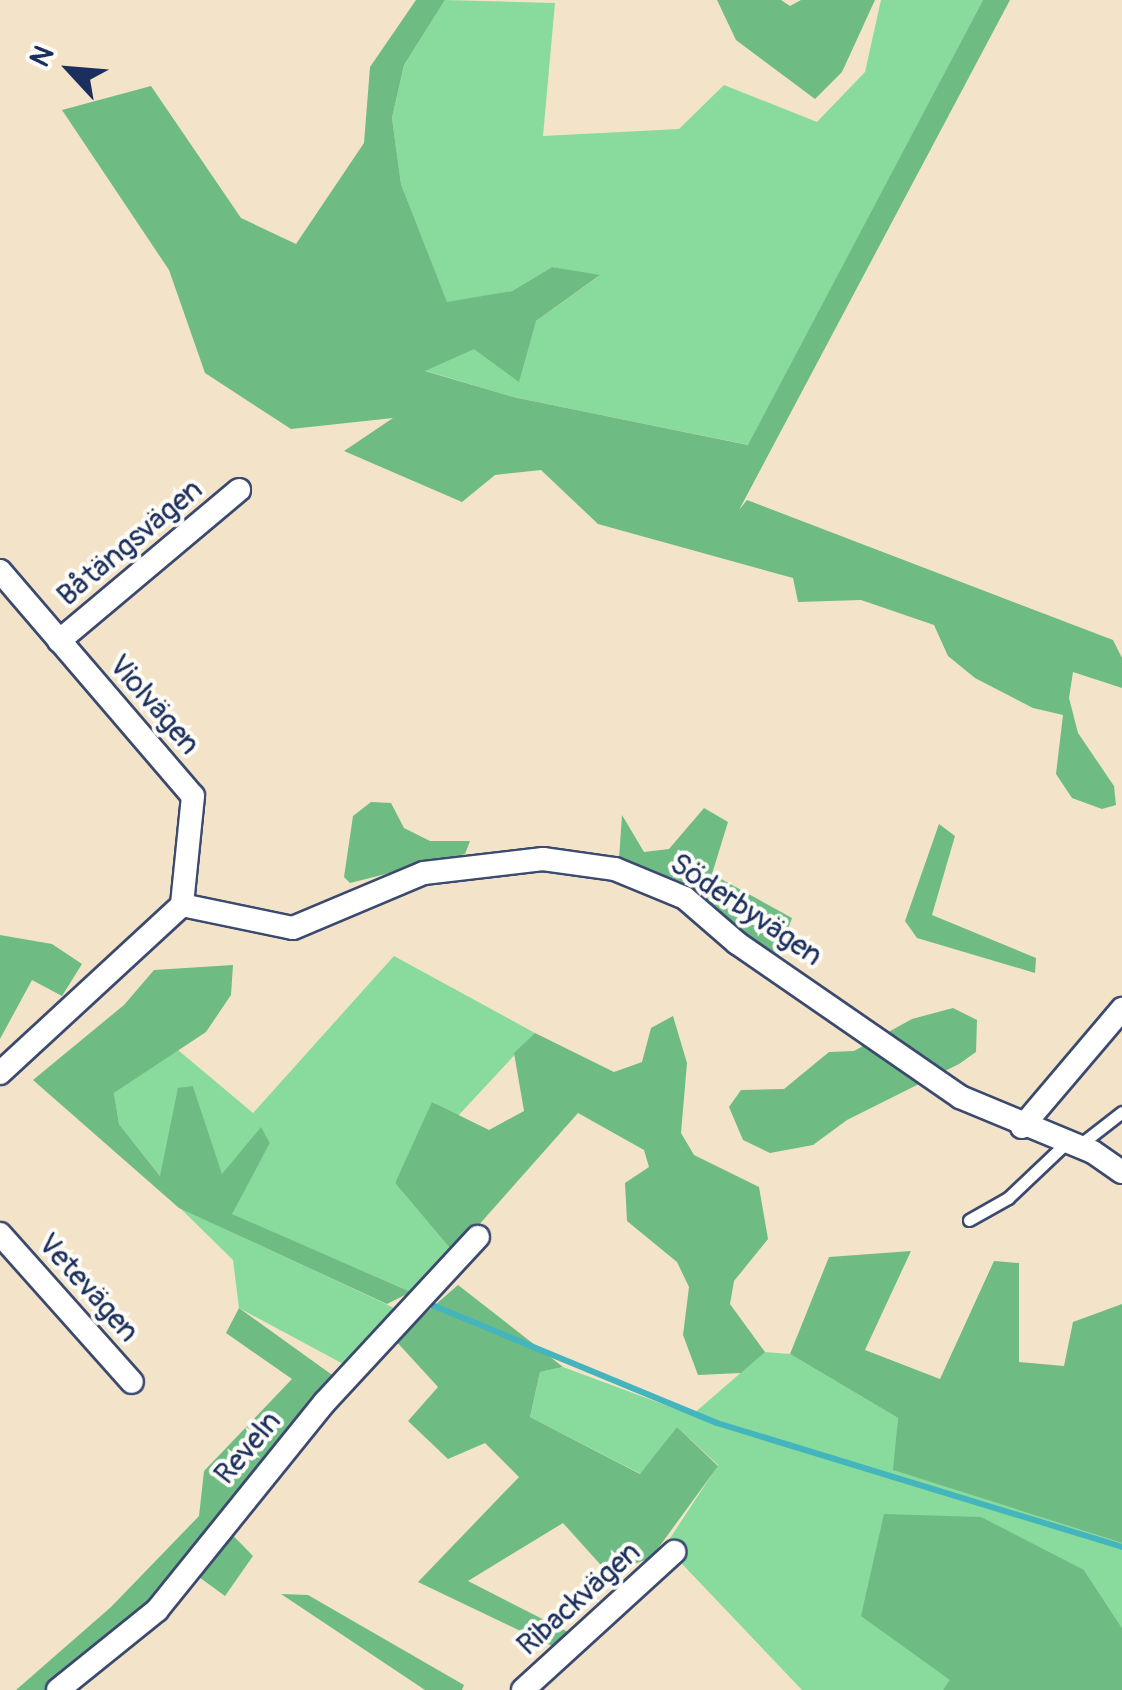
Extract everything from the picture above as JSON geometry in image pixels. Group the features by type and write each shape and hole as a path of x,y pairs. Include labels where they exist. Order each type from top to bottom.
{"street":[{"name":"Båtängsvägen","path":"59,642 239,490"},
{"name":"Violvägen","path":"0,571 192,796 182,904"},
{"name":"Söderbyvägen","path":"182,904 292,928 424,873 543,859 614,869 685,898 737,942 960,1097 1072,1145 1122,1172"},
{"path":"0,1073 182,904"},
{"path":"1022,1126 1122,1009"},
{"name":"Vetevägen","path":"0,1234 132,1382"},
{"name":"Reveln","path":"58,1690 157,1610 325,1402 478,1237"},
{"name":"Ribackvägen","path":"523,1690 674,1552"}],"lane":[{"path":"969,1220 1008,1198 1072,1145 1122,1112"}],"green space":[{"path":"416,0 445,0 404,65 392,118 401,184 447,302 512,291 552,267 600,275 536,321 519,382 474,349 425,371 513,397 748,445 983,0 1010,0 739,510 747,500 1113,640 1122,658 1122,688 1073,672 1069,698 1078,733 1114,786 1116,805 1102,809 1072,798 1056,774 1063,715 1033,708 975,678 948,656 934,625 861,600 798,602 793,578 598,524 541,470 495,475 462,502 344,451 393,418 291,429 205,373 169,270 62,110 151,86 241,218 296,244 364,143 370,67"},
{"path":"445,0 555,3 543,136 679,129 724,85 817,122 865,72 881,0 983,0 749,445 513,397 423,370 536,321 599,276 552,267 512,291 447,303 401,184 392,118 404,65"},
{"path":"717,0 781,0 790,6 801,0 875,0 842,72 815,99 736,40"},
{"path":"371,802 391,803 404,828 430,841 470,841 465,854 350,883 344,877 353,816"},
{"path":"704,808 728,822 712,874 792,918 778,958 680,881 619,859 622,815 644,852 669,849"},
{"path":"939,824 955,836 932,915 1036,958 1035,973 917,938 905,921"},
{"path":"0,935 52,944 82,964 62,996 32,980 0,1039"},
{"path":"394,956 535,1033 456,1118 433,1102 395,1183 454,1253 411,1292 231,1214 270,1143 261,1128 222,1175 193,1086 161,1177 119,1124 114,1093 178,1050 253,1113"},
{"path":"233,965 231,995 206,1032 114,1093 119,1124 160,1176 178,1088 193,1086 222,1174 261,1127 270,1143 232,1214 411,1292 387,1304 179,1208 33,1080 124,1005 154,970"},
{"path":"953,1008 977,1020 976,1052 959,1064 847,1120 813,1145 770,1153 743,1140 729,1107 741,1090 784,1089 829,1052 854,1051 912,1019"},
{"path":"673,1016 687,1063 681,1133 694,1155 759,1187 768,1239 734,1281 730,1304 765,1352 741,1373 698,1375 683,1335 689,1287 677,1262 627,1221 625,1183 649,1167 644,1150 578,1113 454,1253 395,1183 432,1102 489,1130 524,1111 514,1053 535,1033 614,1072 642,1062 651,1028"},
{"path":"180,1208 401,1312 347,1366 239,1308 233,1260"},
{"path":"911,1251 865,1350 940,1379 994,1261 1019,1263 1019,1362 1064,1366 1073,1322 1122,1304 1122,1543 893,1470 898,1418 790,1354 829,1257"},
{"path":"458,1285 563,1367 540,1372 530,1417 640,1474 677,1427 718,1466 651,1558 608,1573 563,1523 468,1581 568,1632 552,1646 418,1582 519,1477 485,1443 448,1459 408,1421 438,1387 395,1340"},
{"path":"239,1308 335,1377 216,1518 253,1556 225,1596 188,1569 57,1690 16,1690 111,1607 199,1516 204,1471 292,1379 226,1333"},
{"path":"765,1352 790,1354 898,1418 894,1470 1122,1543 1122,1628 1084,1570 943,1690 802,1690 665,1546 718,1465 677,1427 641,1474 530,1417 540,1372 563,1367 692,1415"},
{"path":"884,1514 981,1517 1084,1570 1122,1628 1122,1690 943,1690 950,1680 861,1616"},
{"path":"281,1594 308,1595 464,1685 462,1690 425,1690"}],"waterway":[{"path":"432,1305 717,1423 1122,1547"}]}
